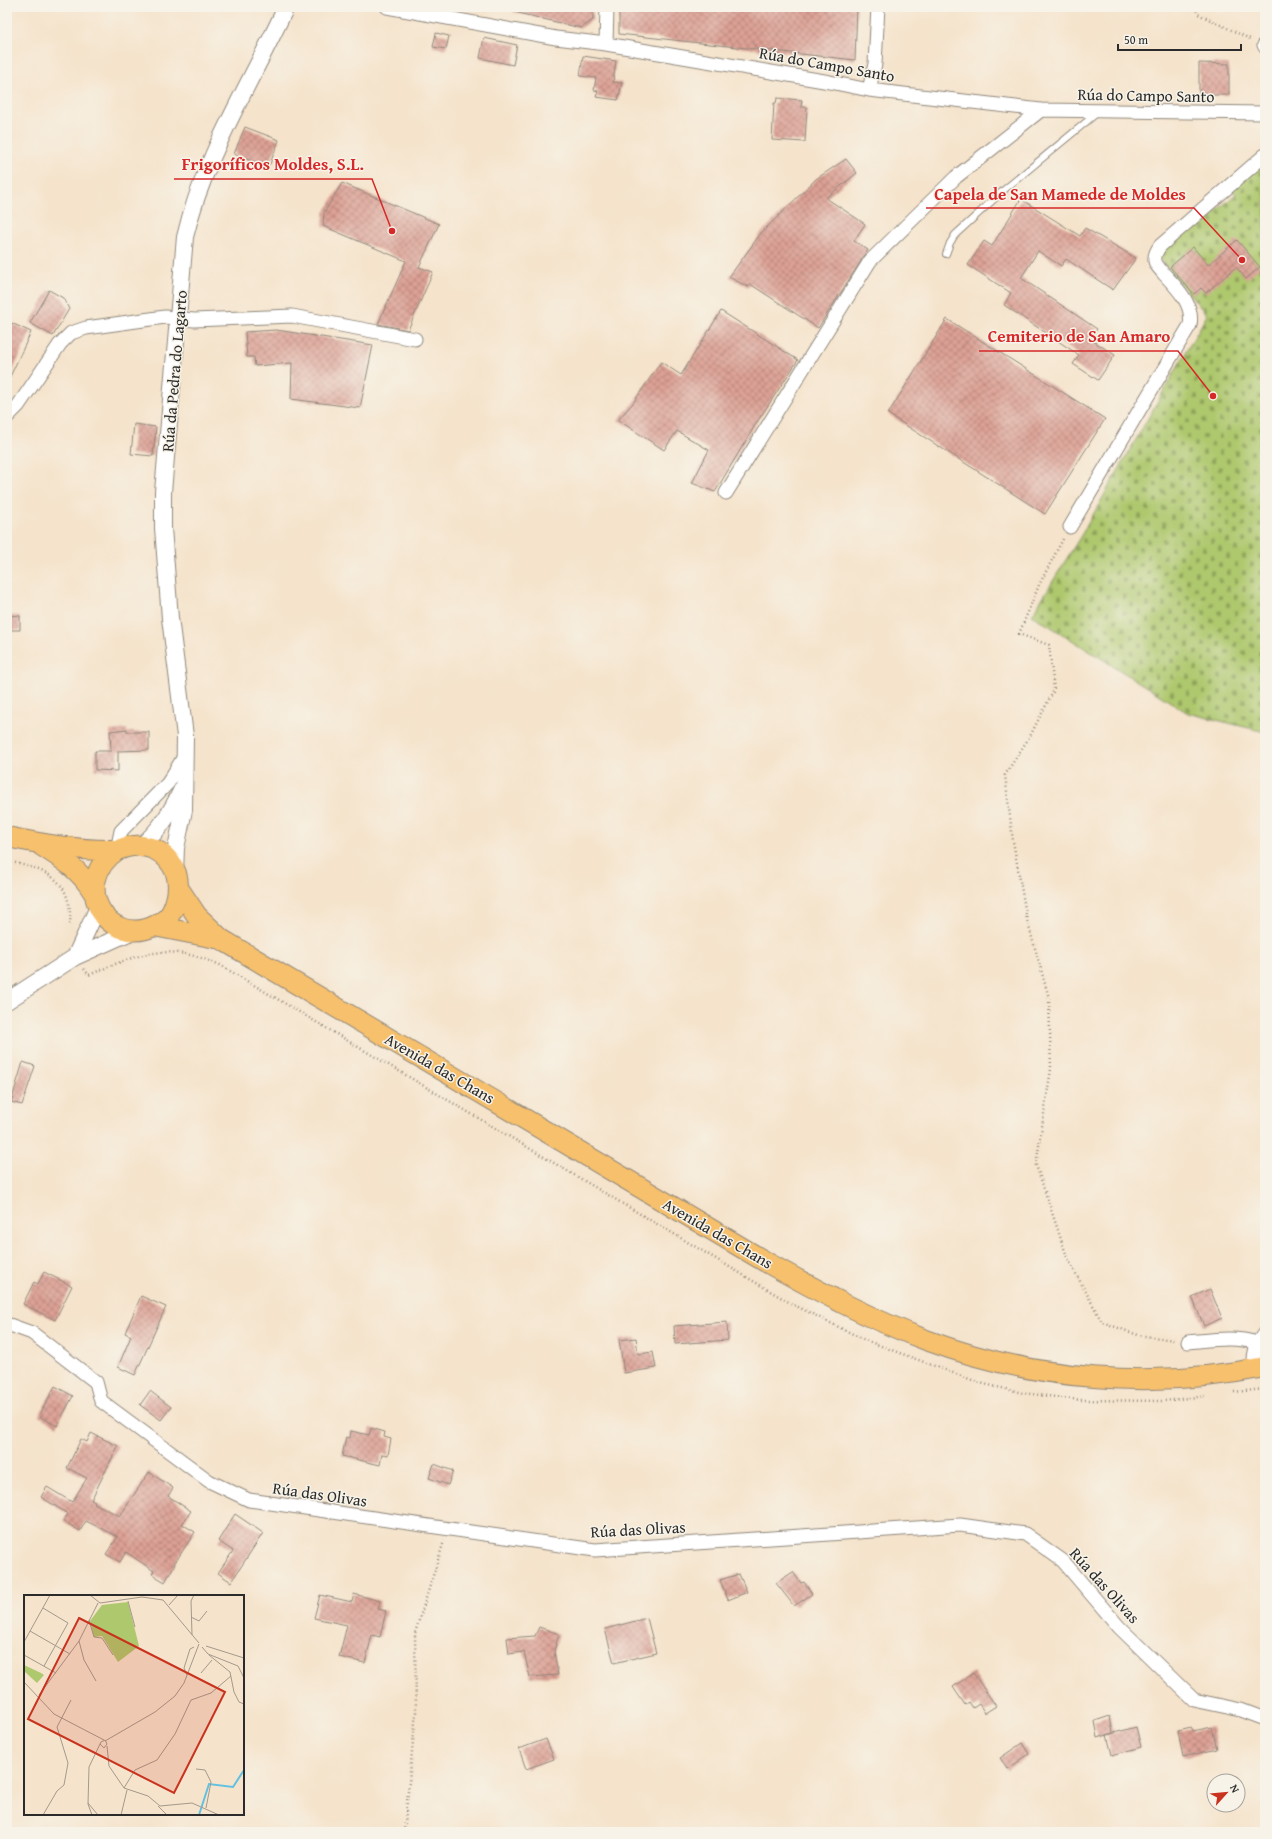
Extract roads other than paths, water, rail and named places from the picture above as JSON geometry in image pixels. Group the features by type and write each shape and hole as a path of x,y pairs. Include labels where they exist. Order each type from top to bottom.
{"main road":[{"name":"Avenida das Chans","path":"7,837 37,843 117,850 127,847 141,846 154,849 165,857 197,916 221,939 766,1262 816,1290 891,1326 927,1340 978,1356 1029,1369 1078,1376 1157,1379 1210,1376 1259,1369"},
{"name":"Avenida das Chans","path":"37,843 66,861 85,877 107,919 119,927 134,931 154,926 161,922 172,912 177,899 177,881"},
{"path":"96,900 95,878 101,865 117,850"},
{"name":"Avenida das Chans","path":"154,926 221,939"}],"street":[{"name":"Rúa da Pedra do Lagarto","path":"177,881 176,848 184,810 183,786 185,736 170,618 163,528 165,464 171,382 179,319 185,237 193,206 208,166 286,7"},
{"name":"Rúa do Campo Santo","path":"387,7 556,38 606,44 869,90 1041,110 1099,112 1265,113"},
{"path":"606,44 607,7"},
{"path":"869,90 875,64 878,7"},
{"path":"726,493 870,261 956,177 1041,110"},
{"path":"1070,527 1190,325 1191,317 1183,295 1158,267 1155,260 1155,253 1160,246 1265,155"},
{"path":"7,417 18,406 60,344 71,333 86,328 165,317 194,320 292,316 415,339"},
{"path":"117,850 121,831 168,783 185,755"},
{"name":"Rúa da Pedra do Lagarto","path":"141,846 168,817 183,786"},
{"path":"75,956 96,900"},
{"path":"7,1001 75,956 134,931"},
{"name":"Rúa das Olivas","path":"7,1324 32,1333 96,1382 100,1401 209,1481 250,1500 448,1530 595,1550 960,1525 1026,1534 1064,1560 1119,1627 1194,1700 1241,1710 1265,1719"},
{"path":"1259,1369 1253,1355 1257,1342 1265,1332"},
{"path":"1188,1342 1246,1339 1257,1342"}],"lane":[{"path":"946,254 955,235 1005,189 1099,112"}],"place":[{"name":"Frigoríficos Moldes, S.L.","path":"392,231"},
{"name":"Capela de San Mamede de Moldes","path":"1242,260"},
{"name":"Cemiterio de San Amaro","path":"1213,396"}]}
